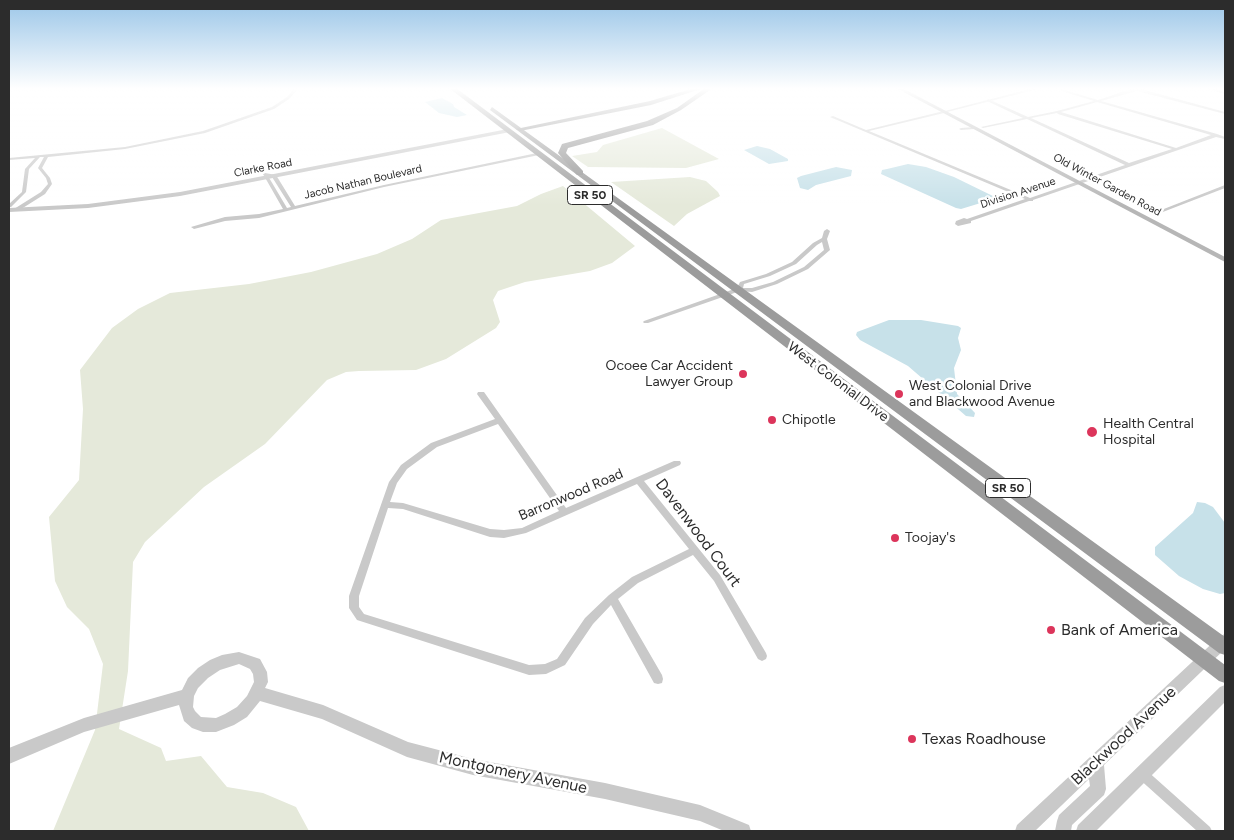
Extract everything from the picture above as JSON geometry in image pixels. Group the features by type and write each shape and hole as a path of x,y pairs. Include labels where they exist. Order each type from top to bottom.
{"highway":[{"name":"West Colonial Drive","path":"501,127 1225,675"},
{"name":"Clarke Road","path":"505,130 516,127"},
{"name":"West Colonial Drive","path":"517,127 634,215 740,289 1224,644"},
{"path":"580,173 562,153 566,146 635,127"}],"main road":[{"name":"Old Winter Garden Road","path":"983,127 1225,260"},
{"name":"Old Winter Garden Road","path":"974,128 1153,214 1225,251"}],"street":[{"path":"9,159 125,148 204,132 218,127"},
{"path":"858,127 1031,200"},
{"path":"865,130 877,127"},
{"path":"1047,127 1129,165"},
{"path":"1106,127 1176,149"},
{"path":"1189,127 1225,138"},
{"path":"961,130 974,128"},
{"name":"Clarke Road","path":"11,207 88,206 137,201 505,130"},
{"name":"Clarke Road","path":"11,207 138,196 269,176 505,130"},
{"name":"Division Avenue","path":"959,224 1216,135"},
{"name":"Jacob Nathan Boulevard","path":"194,227 225,219 259,216 537,154"},
{"path":"24,205 43,193 50,184 40,168 47,155"},
{"path":"11,207 24,192 27,169 40,156"},
{"path":"269,176 294,208"},
{"path":"269,176 286,210"},
{"path":"1153,214 1225,186"},
{"path":"740,289 742,283 768,275 794,263 815,244 824,239 828,232"},
{"path":"646,322 740,289 752,290 775,283 807,268 827,250 824,239"},
{"path":"482,394 565,513"},
{"path":"500,420 434,445 404,467 393,482 354,596 354,608 361,617 529,670 546,669 561,662 589,621 612,598 636,580 695,550"},
{"name":"Barronwood Road","path":"385,505 404,506 490,533 504,534 523,531 677,463"},
{"name":"Davenwood Court","path":"639,480 717,578 762,656"},
{"path":"612,598 658,679"},
{"name":"Blackwood Avenue","path":"1023,831 1045,808 1096,763 1205,659 1224,644"},
{"path":"239,658 255,664 260,672 257,694 242,712 229,720 216,724 203,725 197,723 189,716 186,707 187,696 194,683 203,673 227,660 239,658"},
{"path":"1084,831 1225,692"},
{"name":"Montgomery Avenue","path":"257,694 323,712 407,749 473,767 605,791 700,813 743,831"},
{"path":"9,756 84,724 187,696"},
{"path":"1062,831 1065,821 1098,789 1096,763"},
{"path":"1141,773 1206,831"}],"shaded area":[{"path":"662,128 719,159 686,168 588,167 572,156 597,152 603,145"},
{"path":"690,177 706,181 720,196 687,214 674,226 611,182"},
{"path":"563,186 635,246 612,263 590,271 525,282 498,291 493,300 500,322 496,328 446,359 416,370 346,372 327,380 265,444 204,487 145,542 133,562 128,671 119,729 161,748 166,761 201,756 227,787 263,793 296,807 309,831 53,831 95,730 103,664 89,629 67,607 55,581 49,517 79,480 83,409 80,370 112,328 138,309 170,293 249,284 311,272 377,254 412,239 441,220 517,206"}],"water":[{"path":"757,146 770,149 788,159 788,161 769,164 744,150"},
{"path":"908,164 926,167 954,177 997,198 961,209 956,208 881,174 882,170"},
{"path":"836,167 852,170 851,176 816,185 808,190 800,188 797,178"},
{"path":"889,320 921,320 961,328 958,338 961,350 954,368 957,394 975,413 974,417 966,416 908,366 860,340 856,335 857,332"},
{"path":"1197,502 1213,507 1225,523 1225,593 1220,594 1203,589 1179,576 1155,555 1155,547 1193,513"}],"place":[{"name":"Ocoee Car Accident Lawyer Group","path":"743,374"},
{"name":"West Colonial Drive and Blackwood Avenue","path":"899,394"},
{"name":"Chipotle","path":"772,420"},
{"name":"Health Central Hospital","path":"1092,432"},
{"name":"Toojay's","path":"895,538"},
{"name":"Bank of America","path":"1051,630"},
{"name":"Texas Roadhouse","path":"912,739"}]}
